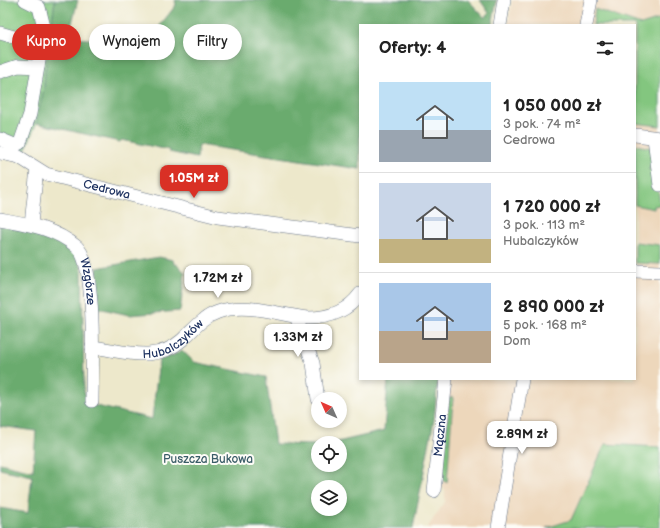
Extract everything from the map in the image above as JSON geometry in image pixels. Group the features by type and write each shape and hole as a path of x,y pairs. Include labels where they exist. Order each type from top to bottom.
{"street":[{"path":"25,0 39,7 43,24"},
{"path":"500,24 504,0"},
{"path":"586,24 592,0"},
{"path":"0,33 12,36"},
{"path":"9,153 15,144 20,143 30,114 39,60"},
{"path":"0,72 18,66 38,67"},
{"path":"636,135 657,138 660,185"},
{"name":"Cedrowa","path":"0,139 12,144 9,153 26,161 37,170 46,174 97,188 218,217 359,236"},
{"path":"31,224 37,170"},
{"name":"Wzgórze","path":"0,219 31,224 77,247 83,256 89,282 92,347 92,401"},
{"path":"636,271 660,272"},
{"name":"Hubalczyków","path":"92,347 145,354 161,353 175,346 201,321 217,312 238,309 298,317 318,318 337,313 348,307 359,295"},
{"path":"298,317 298,323 313,362 317,392"},
{"name":"Mączna","path":"434,491 446,380"},
{"path":"498,528 522,380"}],"shaded area":[{"path":"512,0 660,0 660,528 427,528 445,502 445,490 439,483 448,380 636,380 636,24 508,24"}],"green space":[{"path":"0,0 55,0 52,24 12,24 12,60 47,60 44,88 39,117 25,151 0,148"},
{"path":"55,0 78,0 72,24 52,24"},
{"path":"175,0 468,0 485,18 489,13 480,0 497,0 492,24 359,24 359,169 199,145 197,158 169,152 169,150 122,140 120,142 36,123 44,88 47,60 81,60 81,39 89,39 89,60 175,60 175,24 161,24 176,5"},
{"path":"595,9 641,25 660,19 660,126 636,123 636,24 593,24"},
{"path":"636,145 653,148 655,167 649,168 649,170 656,170 660,205 654,206 654,209 636,205"},
{"name":"Puszcza Bukowa","path":"0,225 58,238 76,251 82,269 84,391 88,404 152,419 159,360 172,356 182,350 194,362 266,377 275,444 311,445 311,472 347,472 347,440 384,431 388,380 438,380 434,420 413,528 0,528 0,508 28,513 32,476 0,469 0,463 33,471 36,431 0,426"},
{"path":"636,242 660,245 660,264 636,263"},
{"path":"159,257 173,260 174,264 178,265 185,273 180,311 129,315 98,308 97,268"},
{"path":"453,397 447,483 443,480 443,475 449,398"},
{"path":"605,444 660,447 660,528 546,528 571,520"}]}
